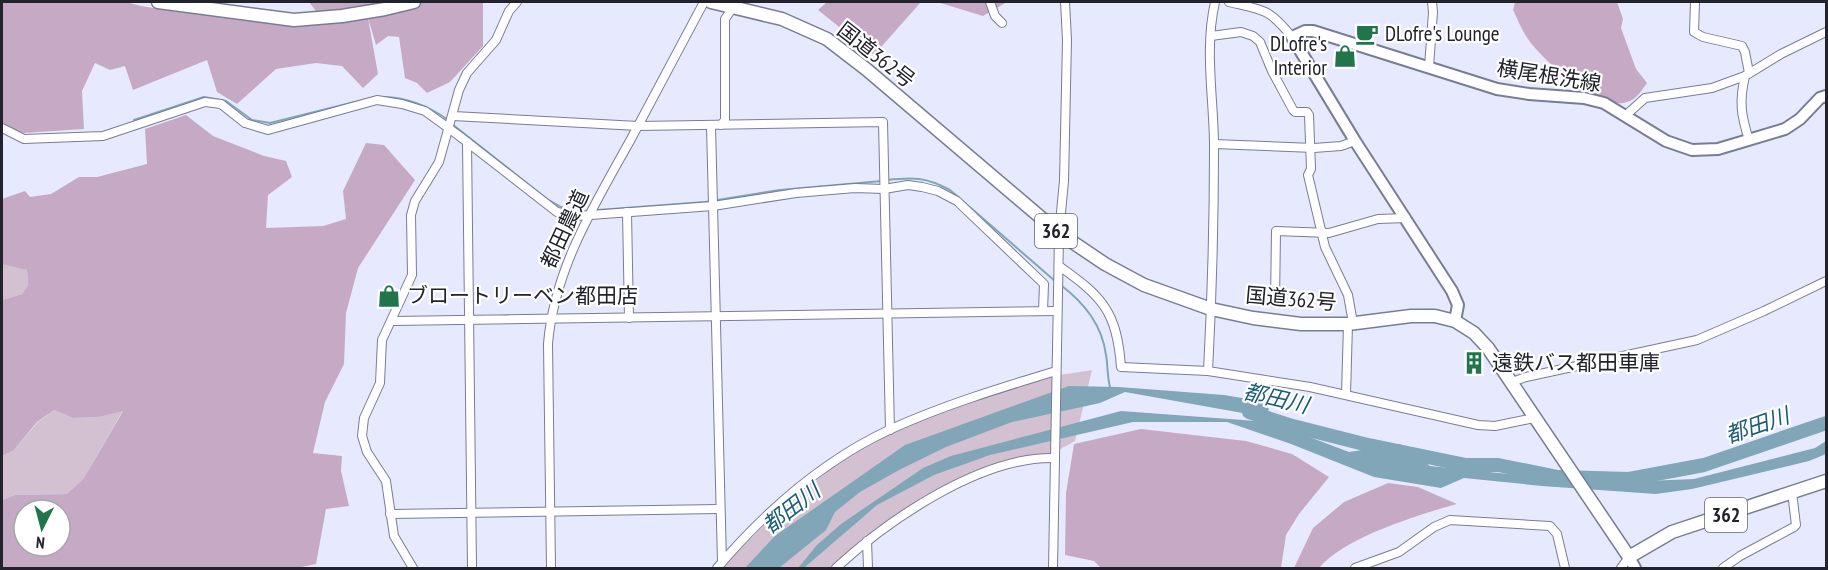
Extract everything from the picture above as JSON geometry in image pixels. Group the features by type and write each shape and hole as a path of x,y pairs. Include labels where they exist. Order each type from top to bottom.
{"highway":[{"path":"158,2 294,20 342,16 414,2"},
{"name":"国道362号","path":"711,2 782,19 827,39 867,69 1059,233 1105,264 1144,285 1211,309 1253,318 1301,324 1351,324 1411,316 1435,316 1455,321 1474,333 1488,348 1629,557"},
{"name":"362","path":"1629,557 1672,532 1827,481"}],"main road":[{"name":"横尾根洗線","path":"1292,37 1305,31 1313,31 1497,89 1584,98 1604,103 1666,141 1692,150 1718,149 1785,129 1820,98 1827,96"},
{"path":"1292,37 1355,141 1452,291 1458,305 1455,321"},
{"path":"1629,557 1635,568"}],"street":[{"path":"413,568 394,536 386,481 367,452 362,436 364,418 380,383 382,340 412,275 411,214 415,201 439,162 459,90 467,73 488,52 509,11 517,2"},
{"name":"都田農道","path":"550,568 548,344 550,319 557,287 590,215 704,2"},
{"path":"990,2 995,16 1002,22"},
{"path":"1053,568 1059,233 1064,181 1067,40 1065,2"},
{"path":"1208,371 1214,144 1210,65 1212,17 1215,2"},
{"path":"1229,2 1266,11 1277,18 1292,37"},
{"path":"1430,68 1432,2"},
{"path":"1695,2 1695,32 1703,37 1742,46 1745,52 1747,74 1741,94 1741,114 1749,140"},
{"path":"721,125 725,120 725,20 734,6"},
{"path":"1211,36 1241,32 1253,36 1260,42 1272,71 1293,110 1307,112 1309,115 1311,169 1308,175 1321,233 1331,263 1348,295 1351,324 1346,395"},
{"path":"1625,116 1645,98 1712,88 1747,74 1781,54 1827,32"},
{"path":"2,128 24,139 104,136 205,102 221,104 245,123 268,130 377,100 402,104 451,122 638,126 883,122 890,430"},
{"path":"451,122 467,142 557,212 578,216 796,192 855,188 884,189 908,185 938,191 957,201 1044,284 1043,311"},
{"path":"711,126 719,565"},
{"path":"1214,144 1311,146 1314,148 1341,146 1355,141"},
{"path":"467,142 471,320 472,568"},
{"path":"627,212 628,318"},
{"path":"1275,303 1276,231 1329,233 1378,219 1406,218"},
{"path":"1059,271 1080,280 1101,299 1113,320 1119,344 1121,367 1208,371 1346,395 1478,425 1495,426 1534,418"},
{"path":"1512,382 1697,340 1827,281"},
{"path":"392,321 1057,311"},
{"path":"719,565 771,513 806,483 849,452 890,430 941,408 1056,374"},
{"path":"836,568 867,541 910,511 975,476 1028,460 1055,458"},
{"path":"1723,568 1796,525 1792,492"},
{"path":"390,514 719,509"},
{"path":"1355,568 1399,552 1434,527 1450,520 1550,526 1557,534 1565,568"},
{"path":"867,541 868,568"},
{"path":"1621,568 1629,557"}],"shaded area":[{"path":"2,2 126,2 179,12 296,23 343,11 316,11 309,2 483,2 483,46 450,82 427,93 417,83 405,78 399,37 388,36 376,45 368,18 378,74 363,88 342,66 316,63 276,69 237,104 217,92 207,60 133,90 125,66 110,70 95,63 82,91 84,129 24,133 2,127"},
{"path":"827,2 921,2 874,55 818,10"},
{"path":"937,2 1007,2 983,16"},
{"path":"1515,2 1617,2 1623,19 1621,28 1636,69 1647,83 1636,97 1627,102 1616,103 1588,92 1559,71 1535,48 1513,10"},
{"path":"186,115 213,136 264,156 286,161 292,177 268,195 266,228 323,226 346,219 343,191 366,143 384,145 415,180 358,268 346,313 344,364 325,402 313,453 342,456 341,471 349,506 326,509 316,564 297,568 2,568 2,500 15,495 67,494 84,478 123,411 99,417 73,418 54,410 37,422 14,450 2,456 2,300 22,294 28,285 27,270 2,264 2,199 25,191 30,197 51,194 79,177 97,177 147,164 145,129"},
{"path":"2,260 27,270 28,285 22,294 2,300"},
{"path":"1092,370 1075,441 1055,452 951,484 863,538 830,568 721,568 775,515 833,467 899,428 986,395 1047,377"},
{"path":"54,410 73,418 99,417 123,410 84,478 67,494 15,495 2,500 2,456 14,450 38,422"},
{"path":"1141,429 1246,441 1292,454 1329,477 1299,514 1286,535 1281,568 1101,568 1094,561 1065,555 1066,493 1074,444"},
{"path":"1388,483 1418,487 1457,504 1383,528 1346,546 1319,568 1294,568 1313,528 1344,502"}],"water":[{"path":"1069,386 1119,387 1224,395 1260,401 1269,409 1265,417 1125,392 1100,403 1012,422 946,447 860,492 835,512 826,530 779,568 745,568 775,536 905,445"},
{"path":"1121,411 1270,422 1349,452 1400,444 1430,466 1599,483 1694,479 1815,448 1826,441 1826,454 1809,461 1692,489 1656,494 1464,478 1441,488 1374,477 1291,444 1227,422 1133,422 990,455 934,475 877,505 804,568 798,568 817,545 841,524 923,468 951,456"}],"waterway":[{"path":"134,120 204,97 226,101 252,120 270,123 375,97"},
{"path":"381,97 398,98 416,103 448,120"},
{"path":"452,124 547,199 561,207 580,212"},
{"path":"887,180 919,179 950,190 1055,281"},
{"path":"598,210 705,202 780,190 882,181"},
{"path":"1062,286 1085,308 1101,334 1110,387"},
{"name":"都田川","path":"1249,412 1289,425 1364,444 1466,465 1498,465 1558,477 1629,479 1704,465 1826,423"}],"place":[{"name":"DLofre's Lounge","path":"1367,34"},
{"name":"DLofre's Interior","path":"1345,56"},
{"name":"ブロートリーベン都田店","path":"389,296"},
{"name":"遠鉄バス都田車庫","path":"1474,363"}]}
